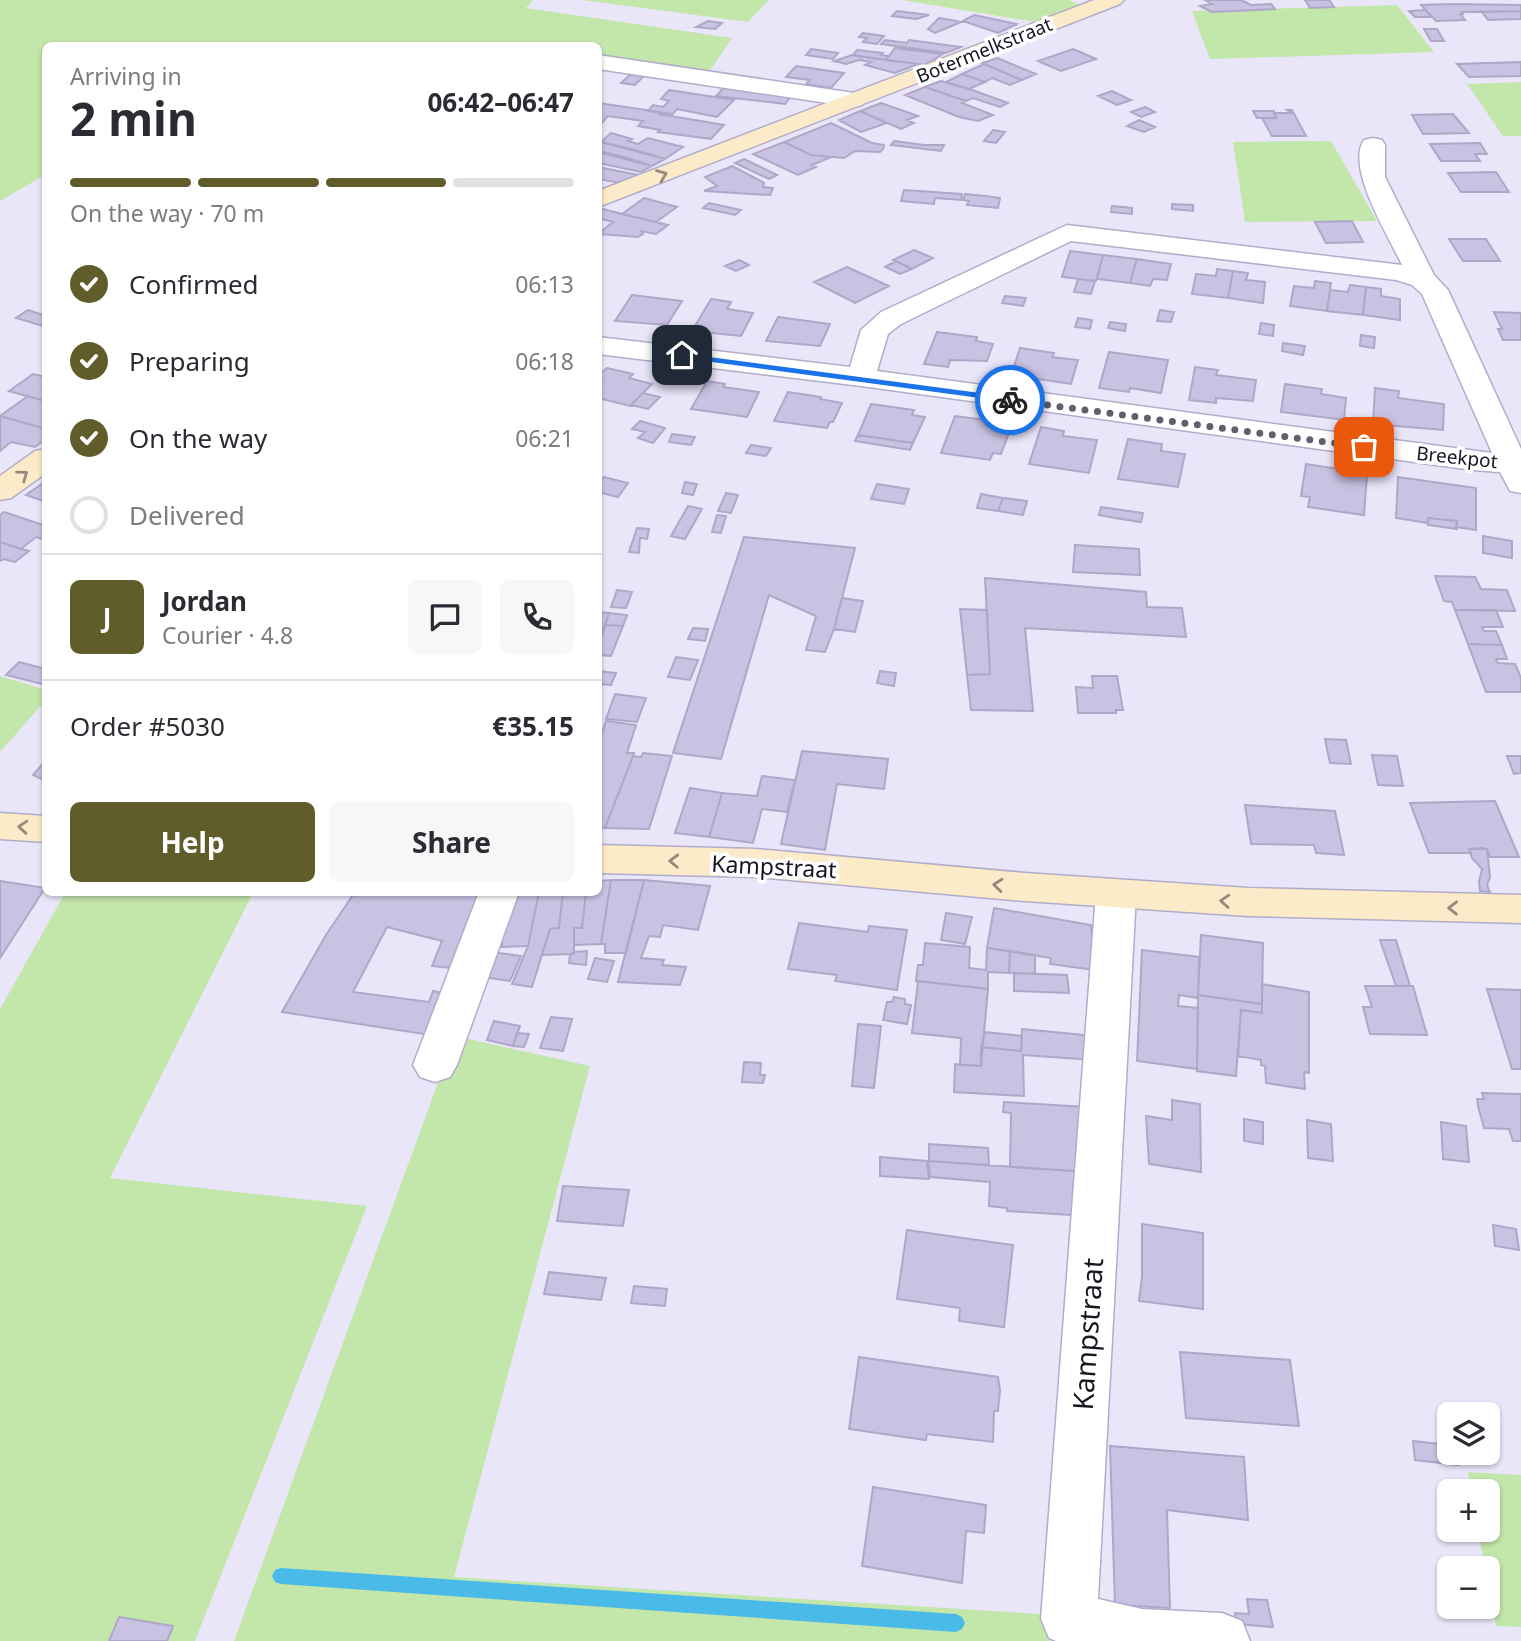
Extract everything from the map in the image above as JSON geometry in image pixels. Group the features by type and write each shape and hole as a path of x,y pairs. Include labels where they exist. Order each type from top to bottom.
{"street":[{"name":"Botermelkstraat","path":"602,198 1113,0"},
{"name":"Botermelkstraat","path":"602,63 854,100"},
{"name":"Breekpot","path":"1373,145 1373,177 1422,279 1434,290 1516,473"},
{"path":"861,377 875,330 891,318 1067,233 1399,272 1422,279"},
{"name":"Breekpot","path":"602,345 861,377 1215,428 1473,461 1516,473"},
{"path":"0,491 42,461"},
{"path":"0,826 42,829"},
{"name":"Kampstraat","path":"602,859 756,863 1116,894 1302,904 1521,909"},
{"name":"Kampstraat","path":"1116,894 1069,1619 1142,1637 1222,1641"},
{"path":"435,1065 498,896"}],"green space":[{"path":"0,0 533,0 526,8 732,38 709,72 602,56 602,42 42,42 42,177 0,201"},
{"path":"582,0 769,0 748,22"},
{"path":"902,0 1069,0 1080,5 1035,22"},
{"path":"1397,5 1434,52 1210,59 1192,11"},
{"path":"1521,82 1521,136 1503,136 1467,84"},
{"path":"1331,141 1377,221 1245,222 1233,142"},
{"path":"0,676 42,689 42,704 0,752"},
{"path":"63,896 251,896 110,1178 367,1206 195,1641 0,1641 0,1009"},
{"path":"455,1036 590,1066 454,1577 1057,1615 1049,1641 234,1641"},
{"path":"1468,1472 1521,1475 1521,1627 1496,1626 1495,1619 1500,1619 1500,1556 1483,1556 1480,1542 1500,1542 1500,1479 1469,1479"}],"building":[{"path":"1205,0 1241,0 1251,5 1271,4 1275,9 1212,12 1200,6 1212,4"},
{"path":"1305,0 1329,0 1334,7 1310,8"},
{"path":"1421,5 1521,5 1521,11 1462,12 1463,14 1460,14 1465,20 1436,21"},
{"path":"1426,10 1431,17 1415,17 1409,11"},
{"path":"897,11 929,15 916,19 892,16"},
{"path":"1521,11 1521,19 1488,20 1482,12"},
{"path":"974,15 1017,24 998,33 963,21"},
{"path":"939,18 961,22 935,33 928,29"},
{"path":"708,21 722,23 715,29 696,27"},
{"path":"1424,29 1437,29 1444,41 1431,41"},
{"path":"863,33 884,36 877,44 863,42 867,38 859,37"},
{"path":"885,40 907,43 909,40 961,47 946,53 881,44"},
{"path":"895,48 943,54 925,65 886,60"},
{"path":"811,49 838,53 833,59 806,55"},
{"path":"1073,49 1096,59 1061,71 1038,61"},
{"path":"857,50 888,56 886,60 853,55"},
{"path":"852,55 918,64 895,73 865,65 871,62 859,60 846,64 834,61"},
{"path":"997,58 1036,74 1022,80 982,63"},
{"path":"1521,62 1521,76 1469,77 1457,64"},
{"path":"984,64 1022,80 1010,85 992,78 985,82 962,74"},
{"path":"796,66 844,73 831,88 806,84 810,80 786,77"},
{"path":"631,74 644,76 635,85 621,83"},
{"path":"962,74 985,82 969,89 946,82"},
{"path":"941,81 1008,103 1000,107 973,98 966,101 925,87"},
{"path":"727,84 793,94 785,104 716,96"},
{"path":"925,87 966,101 962,103 993,115 978,121 959,117 905,95"},
{"path":"669,90 734,100 717,117 677,109 673,114 648,111 653,105 663,107 669,101 661,99"},
{"path":"1112,91 1131,100 1117,105 1098,96"},
{"path":"881,103 918,116 907,120 914,123 901,129 860,111"},
{"path":"602,104 724,125 711,139 658,132 660,130 638,126 643,121 608,116 602,123"},
{"path":"1145,107 1155,112 1141,117 1131,112"},
{"path":"1287,110 1292,110 1306,136 1272,136 1262,118 1276,118 1274,113 1291,113"},
{"path":"860,111 887,123 861,132 839,120"},
{"path":"1253,111 1274,111 1276,118 1257,118"},
{"path":"1453,114 1469,133 1423,134 1412,115"},
{"path":"1139,120 1155,127 1144,132 1127,126"},
{"path":"831,123 872,143 884,145 883,149 880,152 855,151 844,158 811,155 784,142"},
{"path":"993,130 1005,132 996,143 984,141"},
{"path":"611,133 632,139 628,141 638,144 648,138 683,147 665,159 602,141"},
{"path":"894,141 944,145 941,151 891,145"},
{"path":"602,142 665,159 652,166 602,153"},
{"path":"784,142 811,155 831,157 798,175 753,154"},
{"path":"1480,143 1487,154 1475,154 1480,161 1441,161 1430,144"},
{"path":"602,153 652,166 641,172 602,164"},
{"path":"744,159 777,175 769,179 735,163"},
{"path":"732,166 764,183 763,187 773,188 770,195 704,191 717,186 705,177"},
{"path":"602,168 639,175 620,183 602,180"},
{"path":"1496,172 1509,192 1461,192 1448,173"},
{"path":"904,190 962,194 961,200 935,198 934,204 901,201"},
{"path":"965,194 1000,198 998,208 967,205 969,201 963,200"},
{"path":"644,198 677,207 656,222 622,214"},
{"path":"709,203 741,210 735,215 703,208"},
{"path":"1172,204 1193,205 1193,211 1172,209"},
{"path":"1112,206 1132,208 1132,214 1111,212"},
{"path":"602,210 668,225 656,234 641,231 643,234 638,237 602,234 602,231 613,222 602,219"},
{"path":"1352,221 1363,242 1326,243 1315,222"},
{"path":"1449,239 1486,239 1500,261 1463,261"},
{"path":"914,250 933,258 912,269 893,260"},
{"path":"1070,251 1103,255 1096,281 1062,277"},
{"path":"1103,255 1137,259 1130,283 1097,279"},
{"path":"1137,259 1171,264 1167,280 1153,279 1150,286 1130,283"},
{"path":"739,260 749,265 736,271 725,266"},
{"path":"896,261 912,269 900,274 885,267"},
{"path":"847,267 889,286 855,303 814,282"},
{"path":"1217,269 1233,271 1228,298 1192,294 1196,274 1216,276"},
{"path":"1233,271 1248,273 1246,280 1265,282 1263,303 1228,298"},
{"path":"1078,279 1095,281 1091,294 1074,292"},
{"path":"1315,281 1331,283 1327,311 1290,306 1294,286 1314,288"},
{"path":"1350,285 1366,287 1363,315 1327,311 1330,290 1348,292"},
{"path":"1366,287 1381,289 1381,296 1400,299 1400,320 1363,315"},
{"path":"632,295 682,301 667,325 615,321"},
{"path":"1005,296 1026,298 1023,306 1002,303"},
{"path":"711,299 731,302 727,309 753,313 741,336 692,331"},
{"path":"28,310 42,315 42,326 16,318"},
{"path":"1160,310 1174,312 1171,322 1157,321"},
{"path":"1494,312 1521,313 1521,340 1503,340 1498,329 1502,329"},
{"path":"778,317 830,324 820,346 766,341"},
{"path":"1078,318 1092,320 1090,329 1075,327"},
{"path":"1110,322 1126,324 1125,331 1108,328"},
{"path":"1261,323 1274,325 1273,336 1259,334"},
{"path":"937,332 977,337 976,341 993,344 987,361 950,360 948,367 924,364"},
{"path":"1361,335 1375,337 1374,348 1360,346"},
{"path":"1283,343 1305,346 1303,355 1282,351"},
{"path":"1020,348 1054,353 1052,357 1078,360 1071,384 1011,375"},
{"path":"1109,352 1168,360 1161,393 1130,388 1129,392 1099,388"},
{"path":"672,365 692,370 686,376 666,371"},
{"path":"1195,367 1218,370 1216,375 1256,380 1253,401 1216,398 1216,403 1189,400"},
{"path":"607,368 633,374 629,378 652,384 630,406 602,399 602,372"},
{"path":"33,374 42,376 42,400 9,391"},
{"path":"707,381 725,384 723,387 759,392 747,417 691,409"},
{"path":"1285,384 1322,389 1321,394 1346,398 1344,420 1281,412"},
{"path":"1375,388 1399,391 1398,398 1444,404 1443,430 1373,424"},
{"path":"788,392 842,403 827,428 774,421"},
{"path":"643,393 660,397 648,409 631,405"},
{"path":"28,396 42,400 42,428 0,416"},
{"path":"871,404 914,410 912,415 925,417 913,443 858,435"},
{"path":"0,416 42,428 42,442 35,447 11,442 0,451"},
{"path":"955,416 1002,422 1001,426 1011,427 1001,454 993,453 990,460 941,453"},
{"path":"640,421 665,428 653,443 638,438 645,432 632,429"},
{"path":"1041,427 1064,431 1063,436 1097,440 1089,473 1029,464"},
{"path":"672,434 695,437 691,445 669,442"},
{"path":"858,435 913,443 910,450 855,441"},
{"path":"1128,439 1162,444 1161,451 1185,454 1178,487 1118,479"},
{"path":"751,445 771,448 766,456 746,453"},
{"path":"1306,464 1377,475 1367,475 1364,515 1308,507 1310,497 1301,496"},
{"path":"1398,477 1476,488 1476,530 1456,527 1457,521 1428,518 1428,523 1396,518"},
{"path":"602,479 628,483 618,497 602,493"},
{"path":"685,482 697,484 693,495 682,493"},
{"path":"42,484 42,501 26,495"},
{"path":"877,484 909,489 904,504 871,499"},
{"path":"726,493 738,495 731,513 718,511"},
{"path":"981,494 1003,498 998,511 977,508"},
{"path":"1003,498 1027,501 1023,515 998,511"},
{"path":"688,506 702,509 685,539 671,536"},
{"path":"1101,507 1143,513 1141,522 1099,515"},
{"path":"4,512 42,525 42,539 36,537 21,549 0,542 0,515"},
{"path":"717,515 726,516 721,533 712,532"},
{"path":"1428,518 1457,521 1457,529 1428,525"},
{"path":"637,528 649,529 647,539 640,538 639,553 629,552"},
{"path":"1483,536 1512,541 1512,558 1483,553"},
{"path":"744,537 855,548 834,629 825,652 806,650 816,616 769,595 721,759 673,753"},
{"path":"0,542 29,551 15,562 4,559 0,561"},
{"path":"1075,545 1139,549 1140,575 1073,572"},
{"path":"1435,576 1475,577 1481,589 1507,590 1515,611 1455,610 1452,602 1444,601"},
{"path":"985,578 1146,592 1147,607 1182,608 1186,637 1025,628 1033,711 971,710 967,675 990,674"},
{"path":"617,590 632,592 626,608 611,607"},
{"path":"842,598 863,601 855,632 834,629"},
{"path":"960,609 987,610 990,674 967,675"},
{"path":"1455,610 1496,610 1503,627 1482,627 1484,631 1496,631 1502,645 1468,644"},
{"path":"602,612 609,613 602,635"},
{"path":"609,613 627,615 623,626 605,625"},
{"path":"605,625 623,626 611,656 602,655 602,634"},
{"path":"693,628 708,629 705,641 688,639"},
{"path":"1468,644 1502,645 1507,659 1496,659 1498,663 1515,664 1521,678 1521,692 1486,692"},
{"path":"676,657 698,660 690,680 668,677"},
{"path":"19,662 42,668 42,684 6,675"},
{"path":"602,671 616,673 611,685 602,684"},
{"path":"880,671 896,673 894,686 877,683"},
{"path":"1092,676 1117,676 1123,710 1116,710 1116,713 1078,713 1076,687 1093,688"},
{"path":"615,694 646,698 637,722 606,719"},
{"path":"606,721 636,725 627,753 634,753 605,828 602,828 602,732"},
{"path":"1325,739 1346,740 1351,764 1330,763"},
{"path":"802,751 888,759 884,789 837,784 825,850 781,844"},
{"path":"643,753 672,756 649,829 605,828 633,756 641,757"},
{"path":"1372,755 1397,756 1403,786 1378,785"},
{"path":"1507,756 1521,756 1521,773 1514,774"},
{"path":"42,765 42,779 33,775"},
{"path":"762,776 795,780 787,812 762,809 753,843 709,837 722,793 757,796"},
{"path":"690,788 722,793 709,837 675,833"},
{"path":"1495,801 1519,857 1490,857 1487,849 1483,848 1469,849 1471,853 1429,853 1410,803"},
{"path":"1245,805 1335,811 1344,855 1316,853 1314,845 1251,844"},
{"path":"1469,849 1487,849 1490,877 1487,885 1490,892 1480,891 1482,869 1472,858"},
{"path":"611,880 644,880 626,953 605,953 605,944 601,944"},
{"path":"611,880 601,944 574,945 574,928 582,928 586,896 602,896 602,881"},
{"path":"644,880 710,886 698,930 663,925 660,937 649,936 641,958 664,960 662,965 686,967 680,985 618,982"},
{"path":"0,881 42,888 42,893 0,958"},
{"path":"352,896 480,896 484,901 459,969 432,966 442,941 387,927 353,992 429,1002 433,991 451,995 436,1036 282,1012 326,935"},
{"path":"512,896 538,896 528,946 501,947 502,944 494,944"},
{"path":"538,896 563,896 559,928 550,929 532,987 512,984 528,946"},
{"path":"563,896 586,896 582,928 574,928 574,954 542,955 550,929 559,928"},
{"path":"994,908 1091,925 1095,970 1050,964 1051,958 987,948"},
{"path":"946,913 972,917 965,944 941,940"},
{"path":"799,923 868,932 869,926 907,930 897,990 835,981 837,975 788,969"},
{"path":"1201,935 1263,943 1262,1004 1198,995"},
{"path":"1380,940 1396,940 1410,986 1396,986"},
{"path":"925,943 970,947 969,968 986,970 987,948 1010,951 1009,973 988,972 988,989 916,981 918,965 923,965"},
{"path":"1142,950 1199,957 1198,998 1179,995 1178,1006 1198,1008 1197,1069 1137,1061"},
{"path":"587,951 586,965 569,963 570,955 574,952"},
{"path":"1010,951 1035,955 1035,974 1009,973"},
{"path":"492,952 521,956 510,981 483,977"},
{"path":"595,958 614,961 607,982 588,979"},
{"path":"1014,973 1067,975 1069,993 1014,991"},
{"path":"918,981 988,989 981,1066 960,1065 961,1038 912,1033"},
{"path":"1262,984 1309,992 1309,1073 1304,1072 1305,1089 1266,1083 1265,1066 1261,1065 1261,1060 1238,1056 1241,1010 1262,1013"},
{"path":"1365,986 1413,986 1427,1035 1370,1034 1363,1007 1372,1007"},
{"path":"1487,989 1521,990 1521,1069 1512,1069"},
{"path":"1198,995 1262,1004 1262,1013 1241,1010 1236,1076 1197,1071"},
{"path":"894,997 905,999 905,1004 911,1005 907,1024 883,1020 887,1002 892,1002"},
{"path":"551,1017 572,1019 563,1051 540,1048"},
{"path":"494,1021 520,1026 513,1046 487,1040"},
{"path":"858,1024 881,1026 874,1088 852,1086"},
{"path":"1022,1029 1094,1036 1093,1060 1023,1055 1024,1096 954,1092 955,1064 981,1066 981,1047 1021,1051"},
{"path":"985,1032 1022,1036 1021,1051 981,1047"},
{"path":"517,1033 529,1034 524,1047 513,1046"},
{"path":"744,1062 761,1063 760,1075 765,1075 763,1083 742,1082"},
{"path":"1482,1093 1521,1094 1521,1141 1513,1141 1509,1129 1484,1128 1477,1099 1484,1099"},
{"path":"1172,1100 1200,1104 1201,1172 1149,1164 1146,1116 1172,1120"},
{"path":"1004,1102 1086,1107 1087,1172 1010,1167 1011,1113 1003,1112"},
{"path":"1244,1119 1263,1122 1263,1144 1244,1141"},
{"path":"1307,1120 1331,1124 1333,1161 1308,1158"},
{"path":"1441,1122 1466,1126 1469,1162 1443,1159"},
{"path":"929,1144 988,1148 989,1165 929,1161"},
{"path":"880,1157 927,1161 929,1179 880,1176"},
{"path":"928,1161 1087,1172 1086,1216 1007,1211 1007,1208 989,1206 990,1182 930,1177"},
{"path":"563,1186 629,1190 623,1226 557,1221"},
{"path":"1142,1224 1203,1233 1203,1309 1139,1301"},
{"path":"1493,1225 1516,1229 1519,1250 1495,1246"},
{"path":"907,1230 1013,1245 1004,1327 959,1321 960,1308 897,1299"},
{"path":"549,1272 606,1278 601,1300 544,1294"},
{"path":"634,1286 667,1289 665,1306 631,1303"},
{"path":"1180,1352 1290,1360 1299,1426 1186,1418"},
{"path":"859,1357 998,1377 1000,1390 998,1411 994,1411 993,1442 927,1434 926,1440 849,1429"},
{"path":"1413,1441 1437,1444 1437,1462 1415,1460"},
{"path":"1110,1446 1244,1457 1248,1520 1167,1510 1170,1608 1115,1605"},
{"path":"873,1487 986,1505 984,1533 966,1531 962,1583 862,1566"},
{"path":"1247,1599 1267,1600 1273,1627 1236,1624 1235,1613 1249,1614"},
{"path":"119,1617 173,1626 167,1641 109,1641"}],"waterway":[{"path":"281,1576 956,1623"}],"way so far":[{"path":"1010,400 1364,447"}],"route":[{"path":"682,355 811,373 861,377 1010,400"}]}
